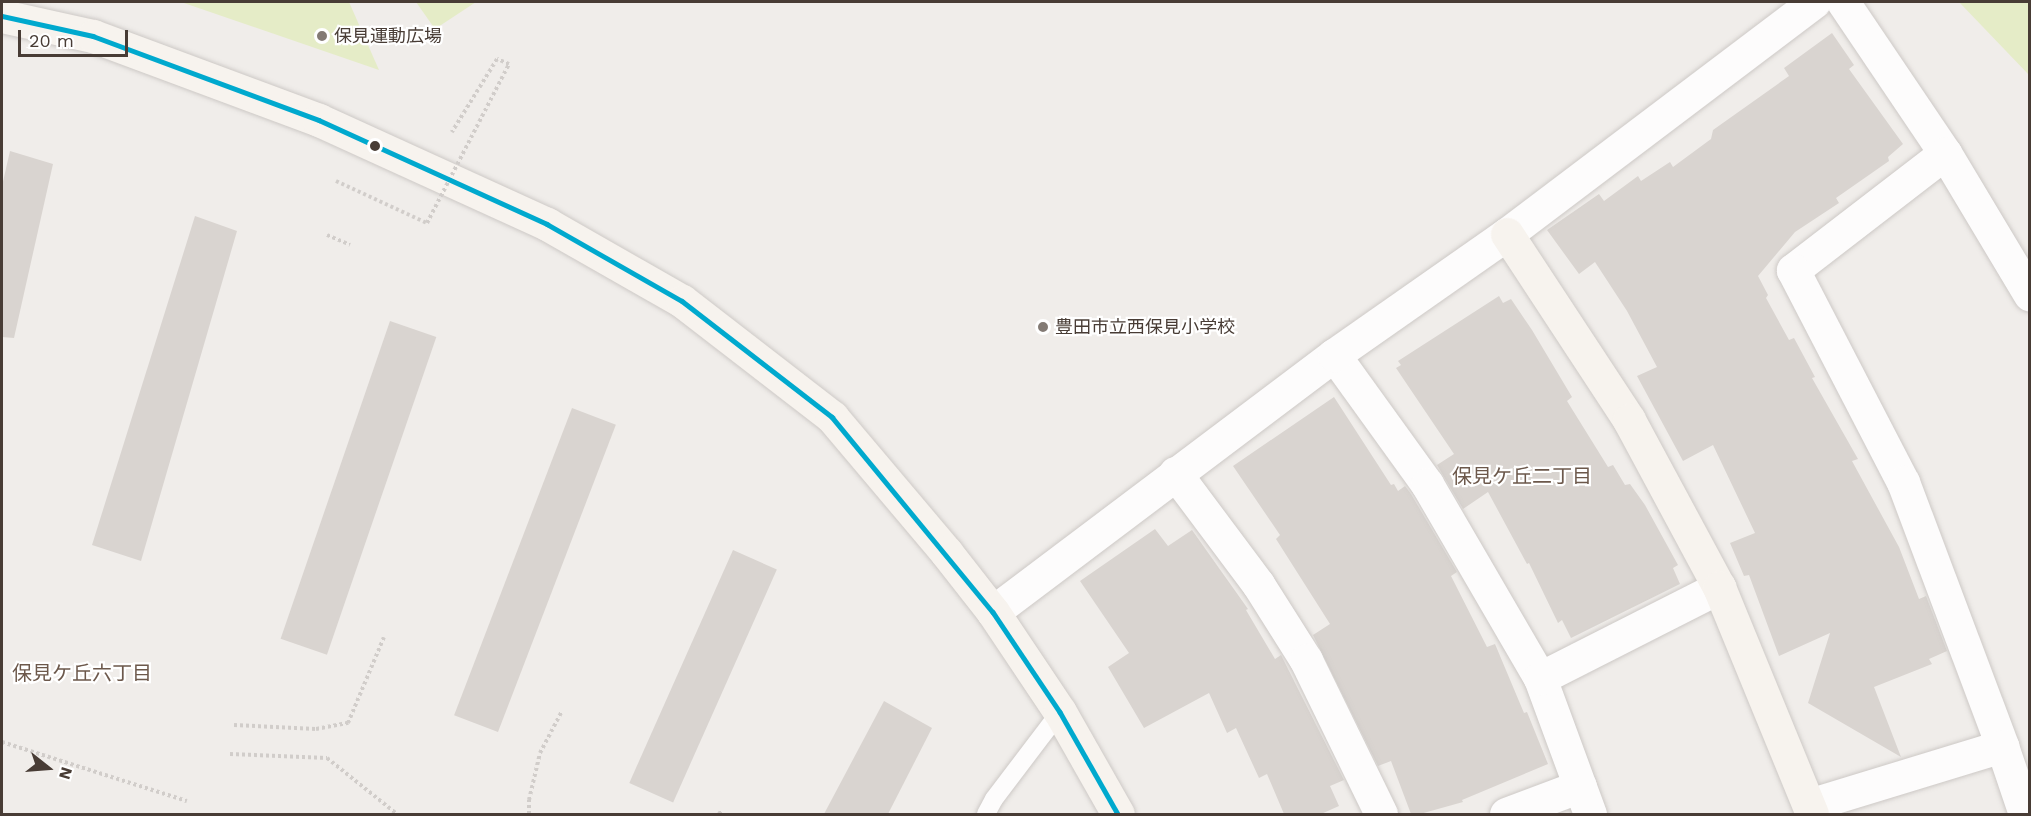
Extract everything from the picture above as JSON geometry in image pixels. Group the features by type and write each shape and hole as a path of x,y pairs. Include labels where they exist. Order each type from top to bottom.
{"street":[{"path":"993,612 1334,355 1507,234 1814,2"},
{"path":"1843,2 1945,153 2030,295"},
{"path":"2,16 93,36 318,120 548,224 682,301 832,417 946,552 993,612 1060,712 1118,814"},
{"path":"1945,153 1793,270 1902,482 2002,746 2025,814"},
{"path":"1507,234 1629,420 1719,587 1810,810 2002,746"},
{"path":"1334,355 1427,484 1540,678 1585,800 1506,814"},
{"path":"1175,473 1258,584 1306,660 1381,814"},
{"path":"1540,678 1719,587"}],"lane":[{"path":"986,814 994,799 1060,712"}],"path":[{"path":"336,181 427,223 509,64 497,58 452,132"},
{"path":"327,236 350,245"},
{"path":"234,725 316,729 348,723 384,636"},
{"path":"530,814 529,800 540,753 562,711"},
{"path":"2,742 187,801"},
{"path":"230,754 327,758 398,814"}],"green space":[{"name":"保見運動広場","path":"181,2 349,2 379,70"},
{"path":"416,2 476,2 435,29"},
{"path":"1959,2 2029,2 2029,75"}],"building":[{"path":"1832,33 1854,65 1849,69 1903,144 1888,157 1889,161 1836,198 1839,203 1795,232 1758,276 1768,295 1766,298 1789,340 1794,338 1815,377 1812,378 1858,459 1852,461 1899,547 1919,599 1926,596 1947,651 1929,659 1932,664 1874,687 1901,757 1808,703 1830,633 1779,656 1749,575 1744,576 1730,543 1755,533 1713,445 1683,461 1637,376 1657,367 1627,311 1595,262 1579,274 1547,230 1599,194 1604,201 1638,176 1641,181 1670,162 1673,167 1711,139 1713,130 1789,76 1784,68"},
{"path":"10,151 53,164 14,338 2,337 2,186"},
{"path":"195,216 237,231 141,561 92,545"},
{"path":"1499,296 1503,303 1511,299 1532,330 1572,397 1567,401 1608,467 1613,465 1625,485 1630,484 1645,505 1678,565 1673,568 1680,584 1571,638 1562,620 1558,623 1529,563 1527,564 1488,492 1463,509 1437,465 1454,454 1396,368 1401,365 1398,361"},
{"path":"390,321 436,337 327,655 281,639"},
{"path":"1334,397 1391,485 1394,484 1398,491 1405,486 1411,494 1457,572 1451,576 1487,647 1495,644 1548,764 1462,800 1463,802 1420,814 1411,814 1391,761 1378,766 1313,635 1330,624 1276,539 1280,535 1233,466"},
{"path":"572,408 616,425 498,732 454,715"},
{"path":"1155,529 1168,546 1192,530 1248,609 1246,610 1275,659 1281,655 1344,780 1330,786 1339,806 1321,814 1284,814 1267,774 1259,778 1236,728 1227,733 1209,693 1144,728 1108,667 1129,653 1080,581"},
{"path":"733,550 777,570 673,802 629,783"},
{"path":"884,701 932,728 888,814 824,814"}],"transit line":[{"path":"2,16 93,36 319,120 547,224 682,301 832,417 993,612 1060,712 1118,814"}],"place":[{"name":"保見運動広場","path":"322,36"},
{"name":"豊田市立西保見小学校","path":"1043,327"}],"district":[{"name":"保見ケ丘二丁目","path":"1522,476"},
{"name":"保見ケ丘六丁目","path":"82,673"}]}
